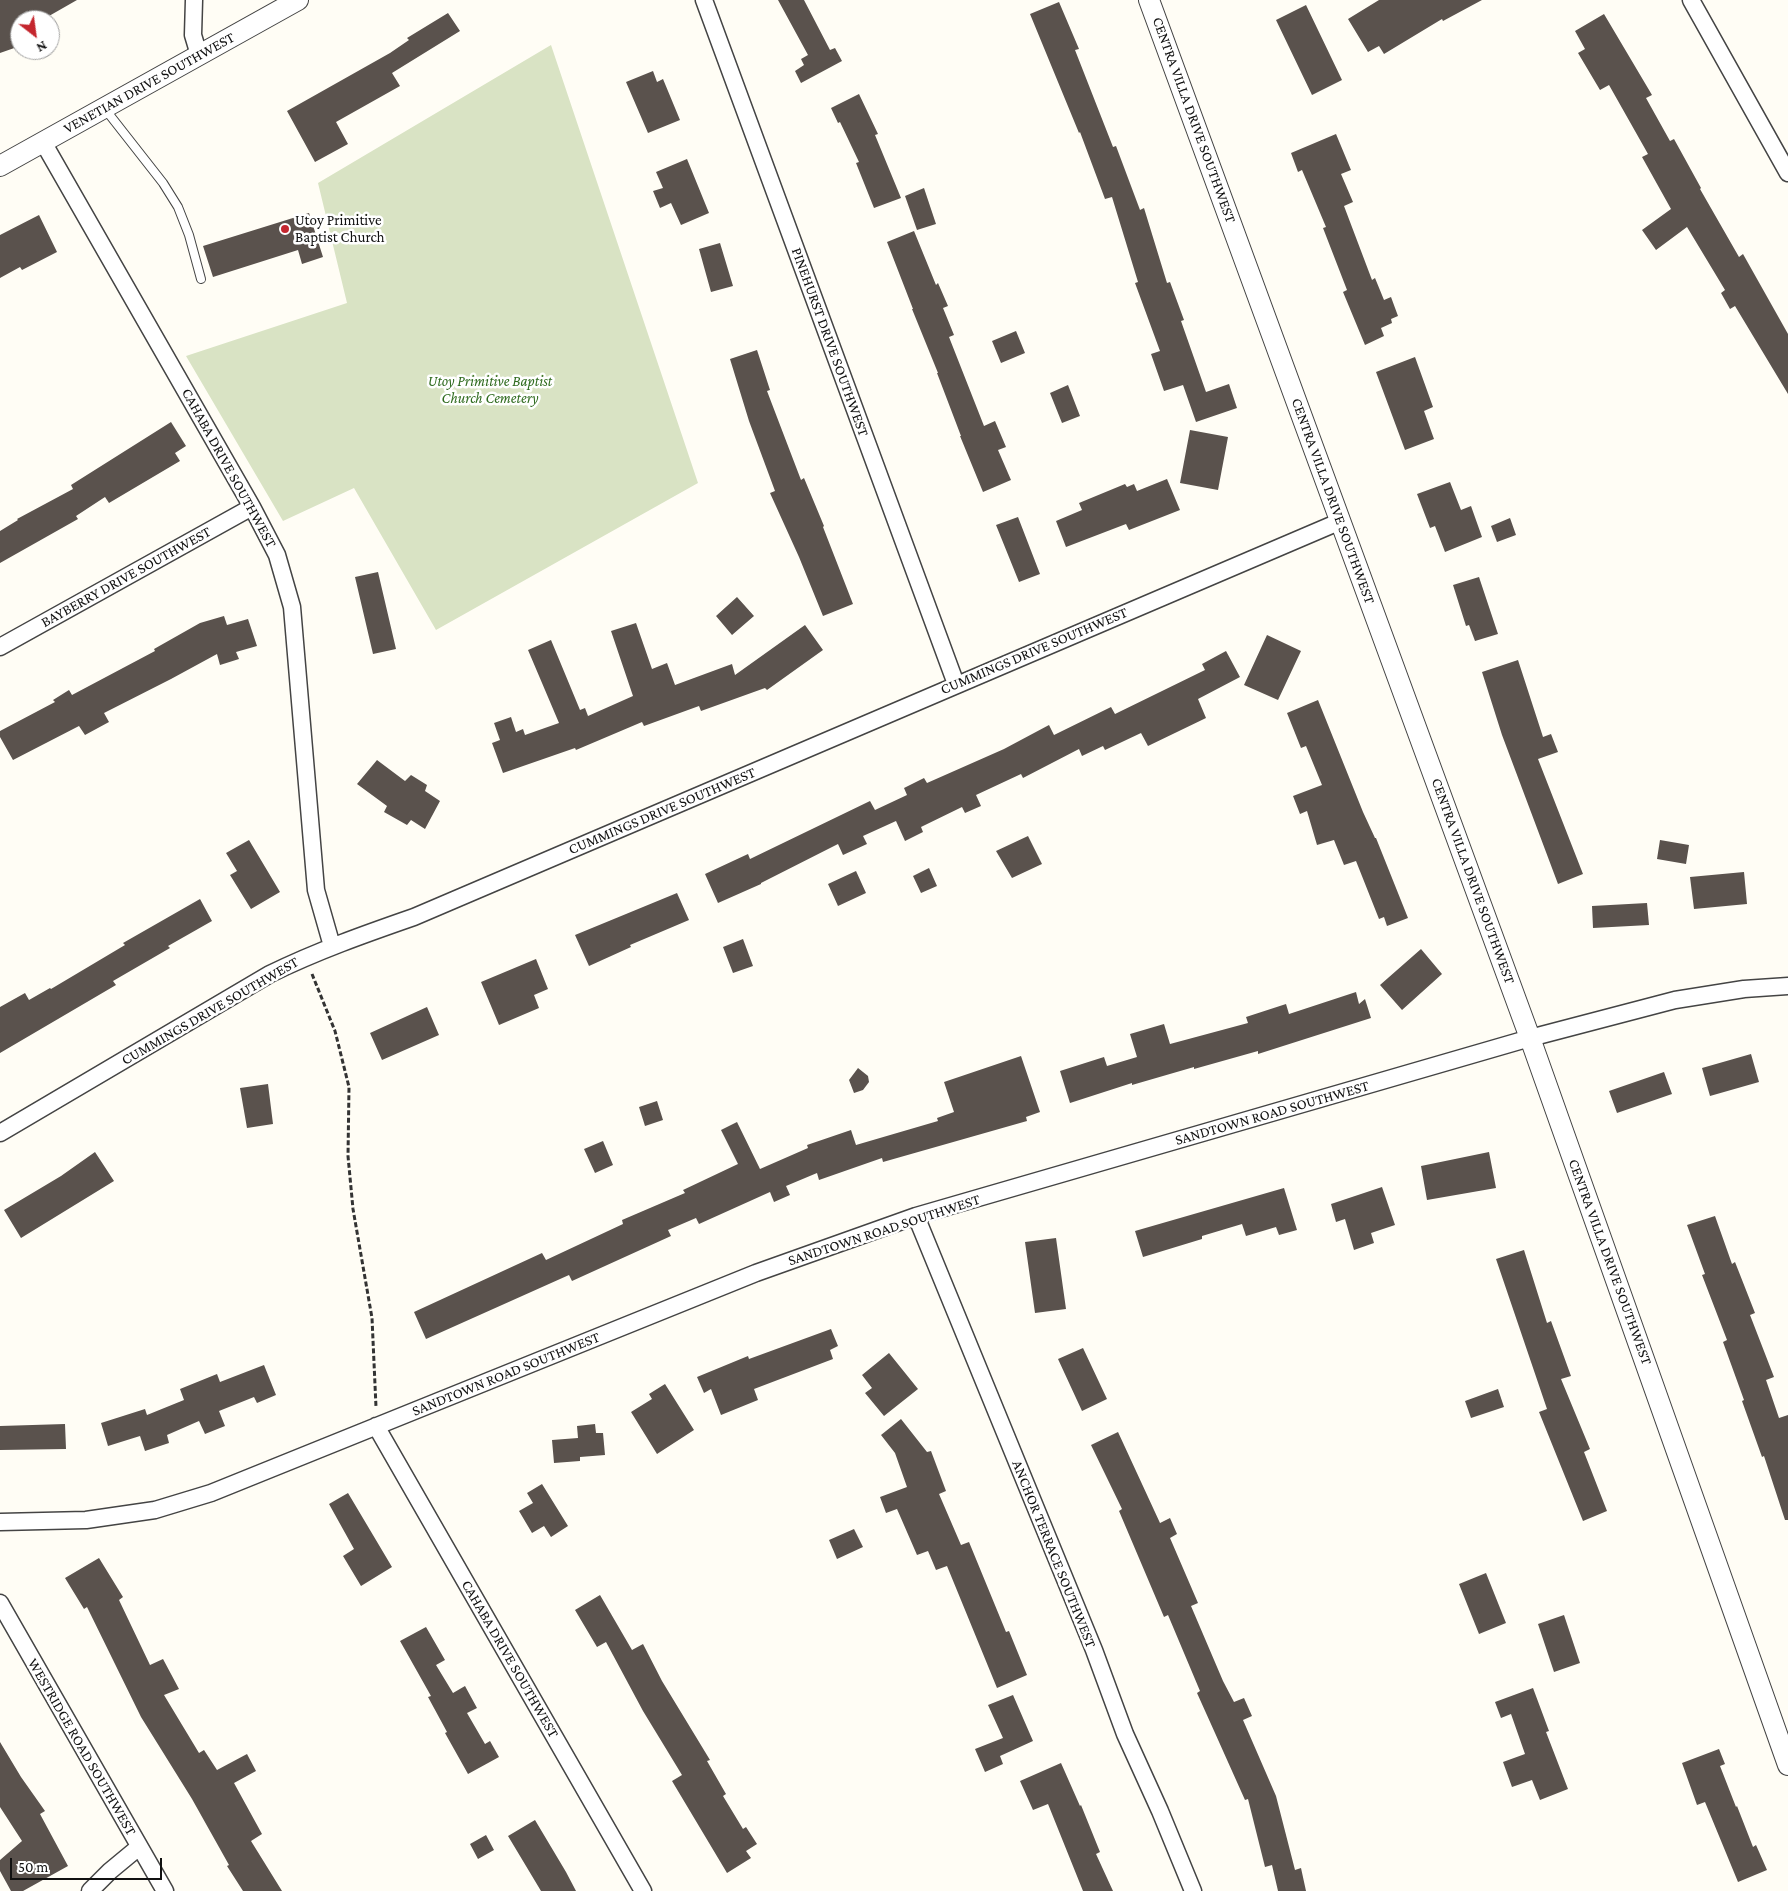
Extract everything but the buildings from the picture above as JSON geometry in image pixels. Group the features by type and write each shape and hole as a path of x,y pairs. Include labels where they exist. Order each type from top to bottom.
{"street":[{"path":"194,0 193,35 199,55"},
{"name":"VENETIAN DRIVE SOUTHWEST","path":"0,166 298,0"},
{"name":"PINEHURST DRIVE SOUTHWEST","path":"704,0 956,684"},
{"path":"1692,0 1788,173"},
{"name":"CENTRA VILLA DRIVE SOUTHWEST","path":"1153,1 1530,1038 1788,1765"},
{"name":"CAHABA DRIVE SOUTHWEST","path":"43,142 252,507 277,555 292,607 316,890 332,946"},
{"name":"BAYBERRY DRIVE SOUTHWEST","path":"0,647 252,507"},
{"name":"CUMMINGS DRIVE SOUTHWEST","path":"0,1134 270,974 306,957 414,917 1341,521"},
{"name":"SANDTOWN ROAD SOUTHWEST","path":"0,1522 86,1520 155,1510 211,1493 756,1273 916,1216 1530,1038 1675,1000 1744,989 1788,986"},
{"name":"ANCHOR TERRACE SOUTHWEST","path":"916,1216 1094,1650 1125,1734 1160,1811 1193,1891"},
{"name":"CAHABA DRIVE SOUTHWEST","path":"376,1426 643,1891"},
{"name":"WESTRIDGE ROAD SOUTHWEST","path":"0,1603 165,1891"},
{"path":"90,1891 139,1846"}],"lane":[{"path":"104,108 162,182 178,207 189,235 201,279"}],"path":[{"path":"306,957 335,1031 349,1087 348,1156 353,1209 372,1318 376,1426"}],"green space":[{"name":"Utoy Primitive Baptist Church Cemetery","path":"551,45 698,483 436,630 354,488 283,521 186,356 347,303 318,183"}],"place":[{"name":"Utoy Primitive Baptist Church","path":"285,229"}]}
